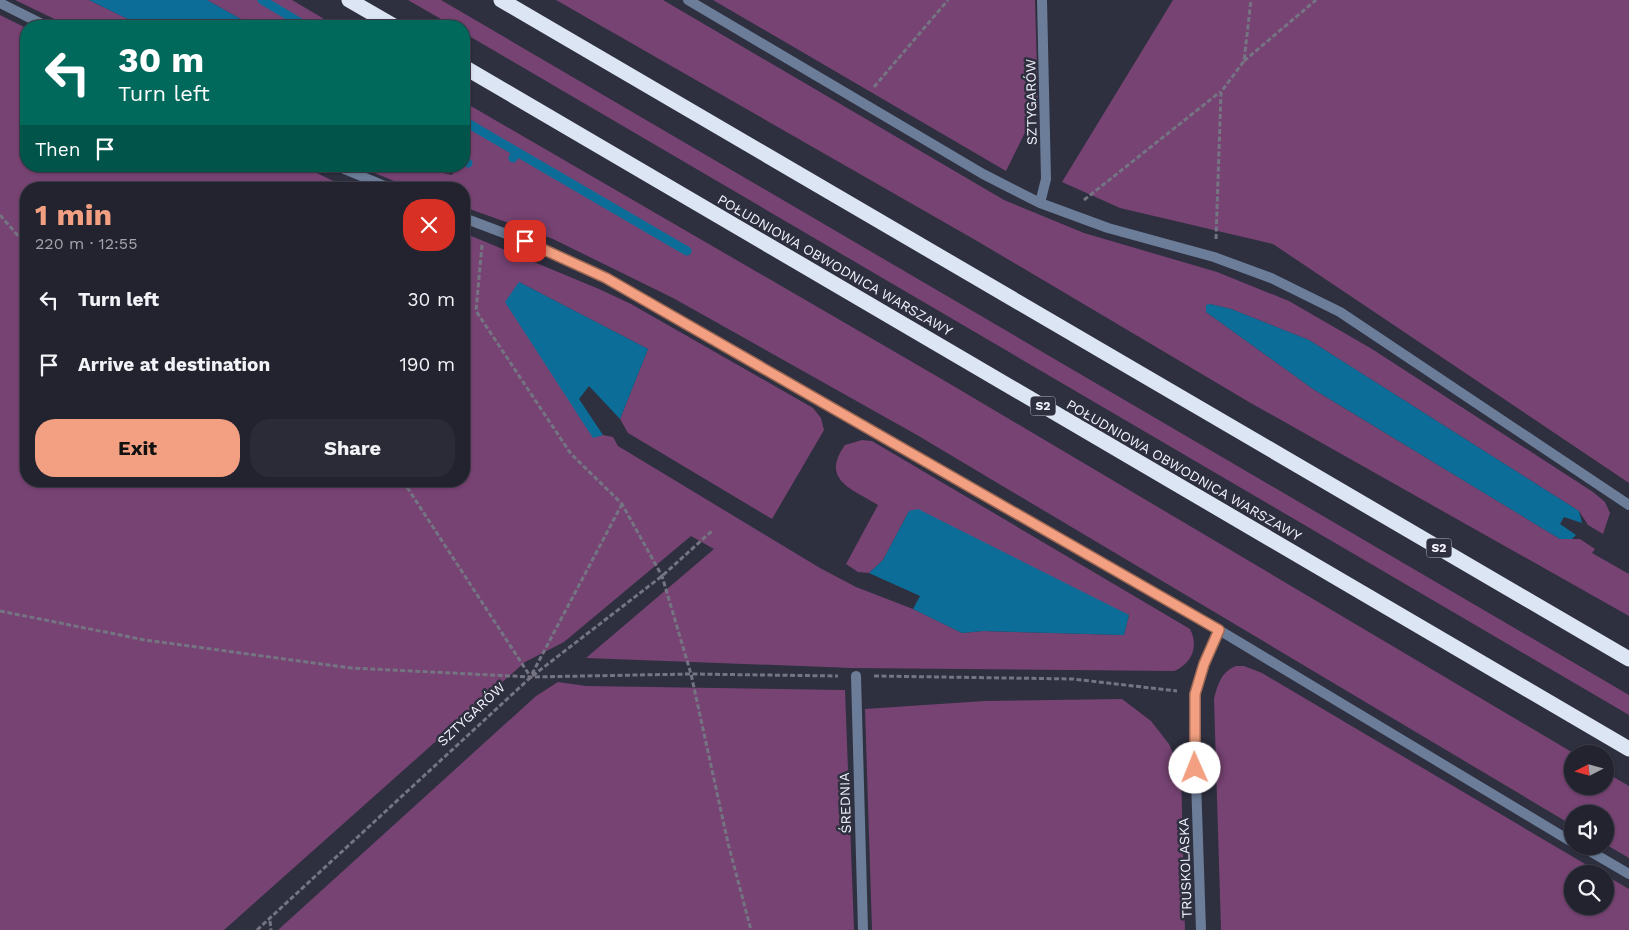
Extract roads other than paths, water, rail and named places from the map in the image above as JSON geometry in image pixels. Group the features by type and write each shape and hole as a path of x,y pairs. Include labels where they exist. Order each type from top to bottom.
{"highway":[{"path":"349,0 384,20"},
{"name":"S2","path":"501,0 1629,659"},
{"name":"POŁUDNIOWA OBWODNICA WARSZAWY","path":"470,71 1629,749"}],"street":[{"path":"688,0 983,174 1040,203 1108,228 1214,257 1271,278 1340,312 1629,504"},
{"name":"SZTYGARÓW","path":"1040,203 1046,179 1042,0"},
{"path":"0,3 34,20"},
{"path":"351,172 375,182"},
{"path":"470,220 606,278 1219,630 1564,837"},
{"name":"TRUSKOLASKA","path":"1201,930 1195,694 1204,664 1219,630"},
{"name":"ŚREDNIA","path":"856,676 863,930"},
{"path":"1596,855 1629,874"}],"water":[{"path":"89,0 207,0 242,20 130,20"},
{"path":"519,282 648,349 620,419 589,386 579,399 603,435 593,438 505,302"},
{"path":"1210,304 1231,309 1309,340 1579,511 1582,523 1564,517 1560,524 1576,535 1572,539 1560,539 1313,389 1206,312 1206,305"},
{"path":"918,509 1129,615 1124,635 983,631 962,633 913,609 920,596 869,573 883,560 909,511"}],"waterway":[{"path":"262,0 296,20"},
{"path":"470,125 517,152"},
{"path":"513,158 517,152 687,251"}]}
